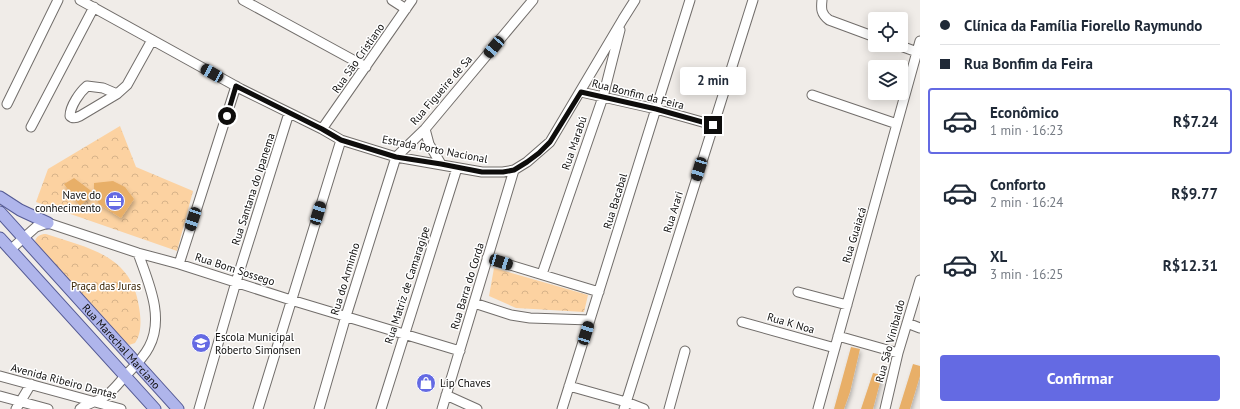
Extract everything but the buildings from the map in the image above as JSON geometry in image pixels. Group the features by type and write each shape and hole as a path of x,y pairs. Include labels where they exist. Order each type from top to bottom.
{"main road":[{"path":"0,197 20,210 48,223"},
{"name":"Rua Marechal Marciano","path":"0,212 178,409"},
{"name":"Rua Marechal Marciano","path":"0,238 155,409"}],"street":[{"path":"6,104 58,0"},
{"name":"Estrada Porto Nacional","path":"80,0 236,86 341,140 396,157 482,172 503,172 514,170 527,162 550,142 635,0"},
{"path":"243,0 366,68"},
{"path":"392,0 406,9"},
{"name":"Rua São Cristiano","path":"322,129 412,0"},
{"name":"Rua Figueire de Sa","path":"396,157 425,129 533,0"},
{"name":"Rua Bacabal","path":"562,409 690,0"},
{"name":"Rua Arari","path":"625,406 752,0"},
{"path":"822,0 821,10 824,16 829,20 868,34"},
{"path":"30,127 94,7"},
{"name":"Rua Marabú","path":"542,274 603,97 623,19"},
{"path":"117,94 103,88 87,86 83,89 70,111 70,116 75,118 117,94 128,85 152,40"},
{"name":"Rua Guaiacá","path":"818,409 897,124 916,69 917,52 920,41"},
{"path":"908,49 917,52"},
{"path":"179,264 236,86"},
{"name":"Rua Bonfim da Feira","path":"581,92 656,109 713,125"},
{"path":"812,95 897,124"},
{"name":"Rua Santana do Ipanema","path":"199,409 236,282 289,114"},
{"path":"425,129 429,144 441,164"},
{"path":"258,409 341,140"},
{"name":"Rua do Arminho","path":"319,409 346,316 396,157"},
{"name":"Rua Matriz de Camaragipe","path":"381,409 457,168"},
{"name":"Rua Barra do Corda","path":"442,409 514,170"},
{"path":"10,250 36,227 48,223"},
{"name":"Rua Bom Sossego","path":"48,223 138,253 179,264 291,300 460,351"},
{"path":"80,409 108,394 137,364 149,347 156,324 153,300 138,253"},
{"path":"488,258 599,292"},
{"name":"Rua São Vinibaldo","path":"885,409 898,353 920,280"},
{"path":"798,292 847,305"},
{"path":"474,304 511,315 530,318 590,320"},
{"name":"Rua K Noa","path":"742,322 835,348"},
{"path":"907,323 920,328"},
{"path":"838,336 898,353"},
{"path":"669,409 685,351"},
{"name":"Avenida Ribeiro Dantas","path":"0,376 121,409"},
{"path":"18,405 31,384"},
{"path":"569,386 625,406 644,409"},
{"path":"446,395 477,409"},
{"path":"0,396 18,405 48,409"}],"green space":[{"path":"120,126 136,167 193,191 177,251 36,202 48,169"},
{"name":"Praça das Juras","path":"46,234 77,244 106,256 118,265 127,276 135,290 139,307 140,330 135,343 129,345 123,341 37,245 35,241 37,238 40,235"},
{"path":"494,268 588,295 584,312 516,308 489,296"}],"place":[{"name":"Nave do conhecimento","path":"115,201"},
{"name":"Escola Municipal Roberto Simonsen","path":"201,343"},
{"name":"Lip Chaves","path":"426,383"}],"route":[{"path":"227,116 236,86 341,140 396,157 482,172 503,172 514,170 539,153 559,130 581,92 656,109 713,125"}]}
